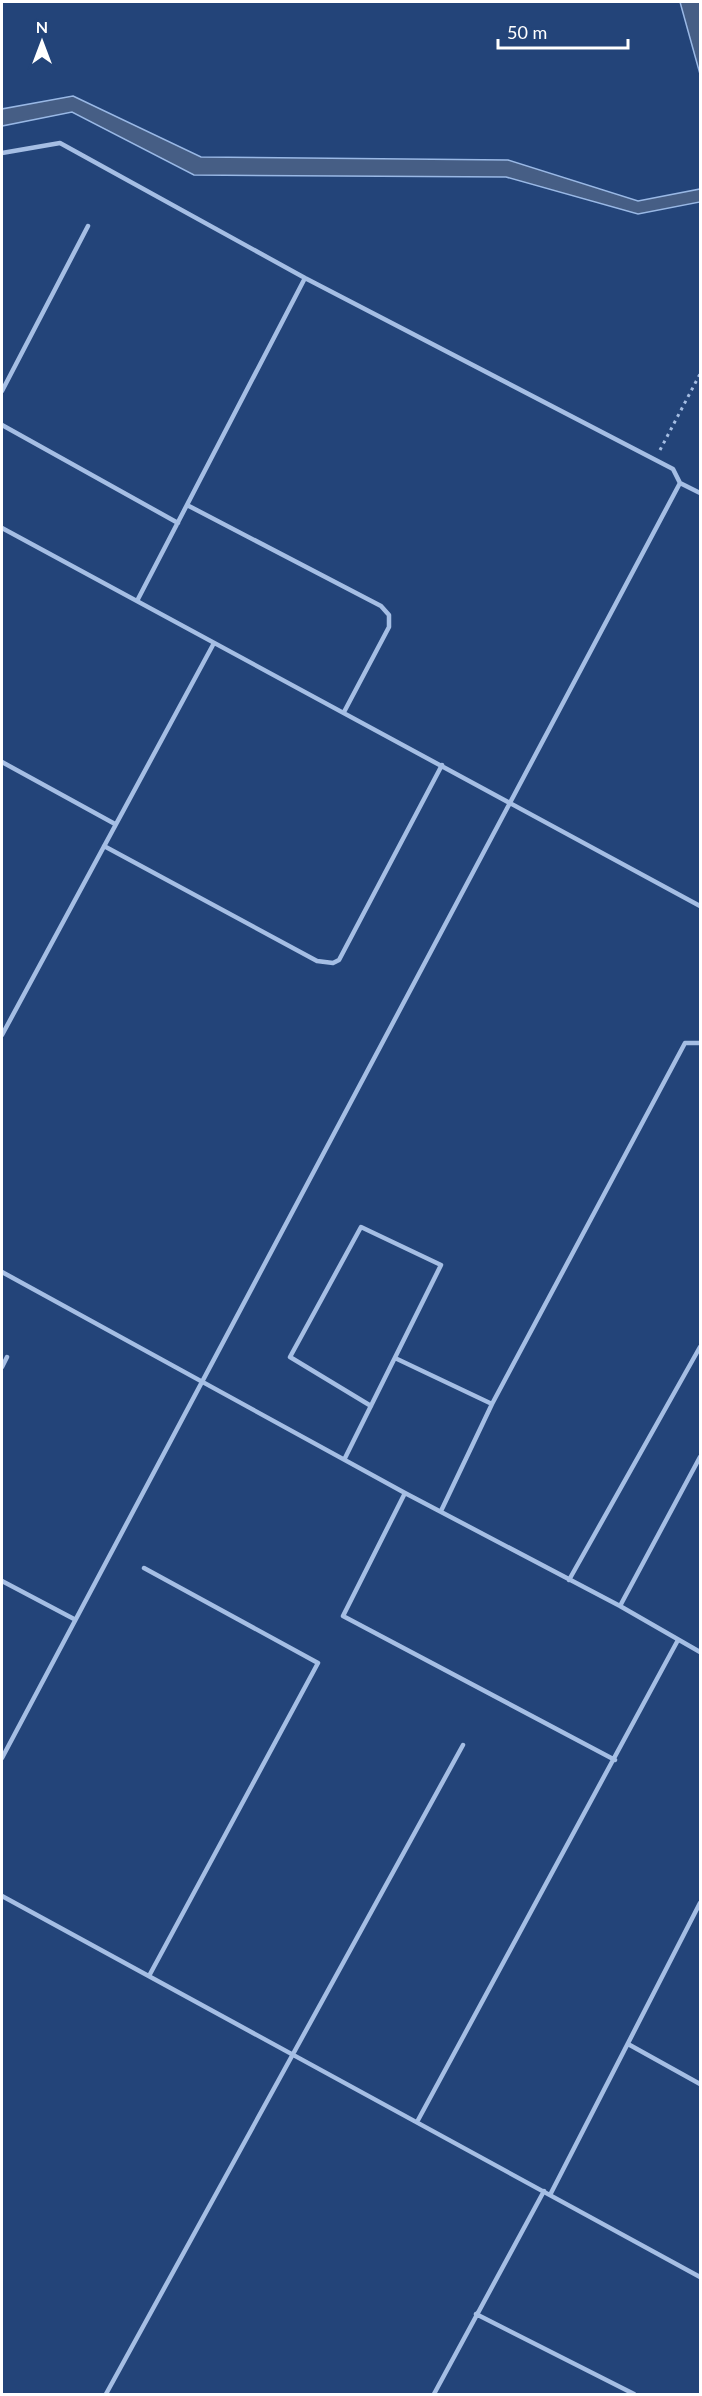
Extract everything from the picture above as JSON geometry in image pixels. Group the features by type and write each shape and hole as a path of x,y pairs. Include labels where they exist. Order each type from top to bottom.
{"lane":[{"path":"2,153 60,143 305,278 655,459 673,469 680,483 700,493"},
{"path":"2,390 88,226"},
{"path":"137,601 305,278"},
{"path":"2,425 178,523"},
{"path":"2,1758 680,483"},
{"path":"187,505 381,606 389,615 390,627 345,711"},
{"path":"2,528 345,711 700,906"},
{"path":"2,1035 214,643"},
{"path":"2,762 115,824"},
{"path":"104,846 317,961 333,963 339,960 442,765"},
{"path":"441,1511 492,1404 684,1043 700,1043"},
{"path":"345,1458 371,1406 395,1358 441,1265 361,1227 290,1358 371,1406"},
{"path":"2,1272 345,1458 405,1493 620,1606 700,1652"},
{"path":"569,1580 700,1347"},
{"path":"2,1367 7,1357"},
{"path":"395,1358 492,1404"},
{"path":"620,1606 700,1457"},
{"path":"405,1493 343,1616 615,1760"},
{"path":"144,1568 318,1663 149,1976"},
{"path":"2,1581 74,1619"},
{"path":"417,2122 678,1640"},
{"path":"106,2394 463,1745"},
{"path":"2,1896 700,2277"},
{"path":"550,2195 700,1903"},
{"path":"628,2044 700,2084"},
{"path":"434,2394 544,2191"},
{"path":"476,2314 634,2394"}],"path":[{"path":"655,459 700,374"}],"water":[{"path":"680,2 700,2 700,74"},
{"path":"73,96 201,157 508,160 638,201 700,189 700,202 638,214 506,177 194,175 72,112 2,126 2,109"}]}
